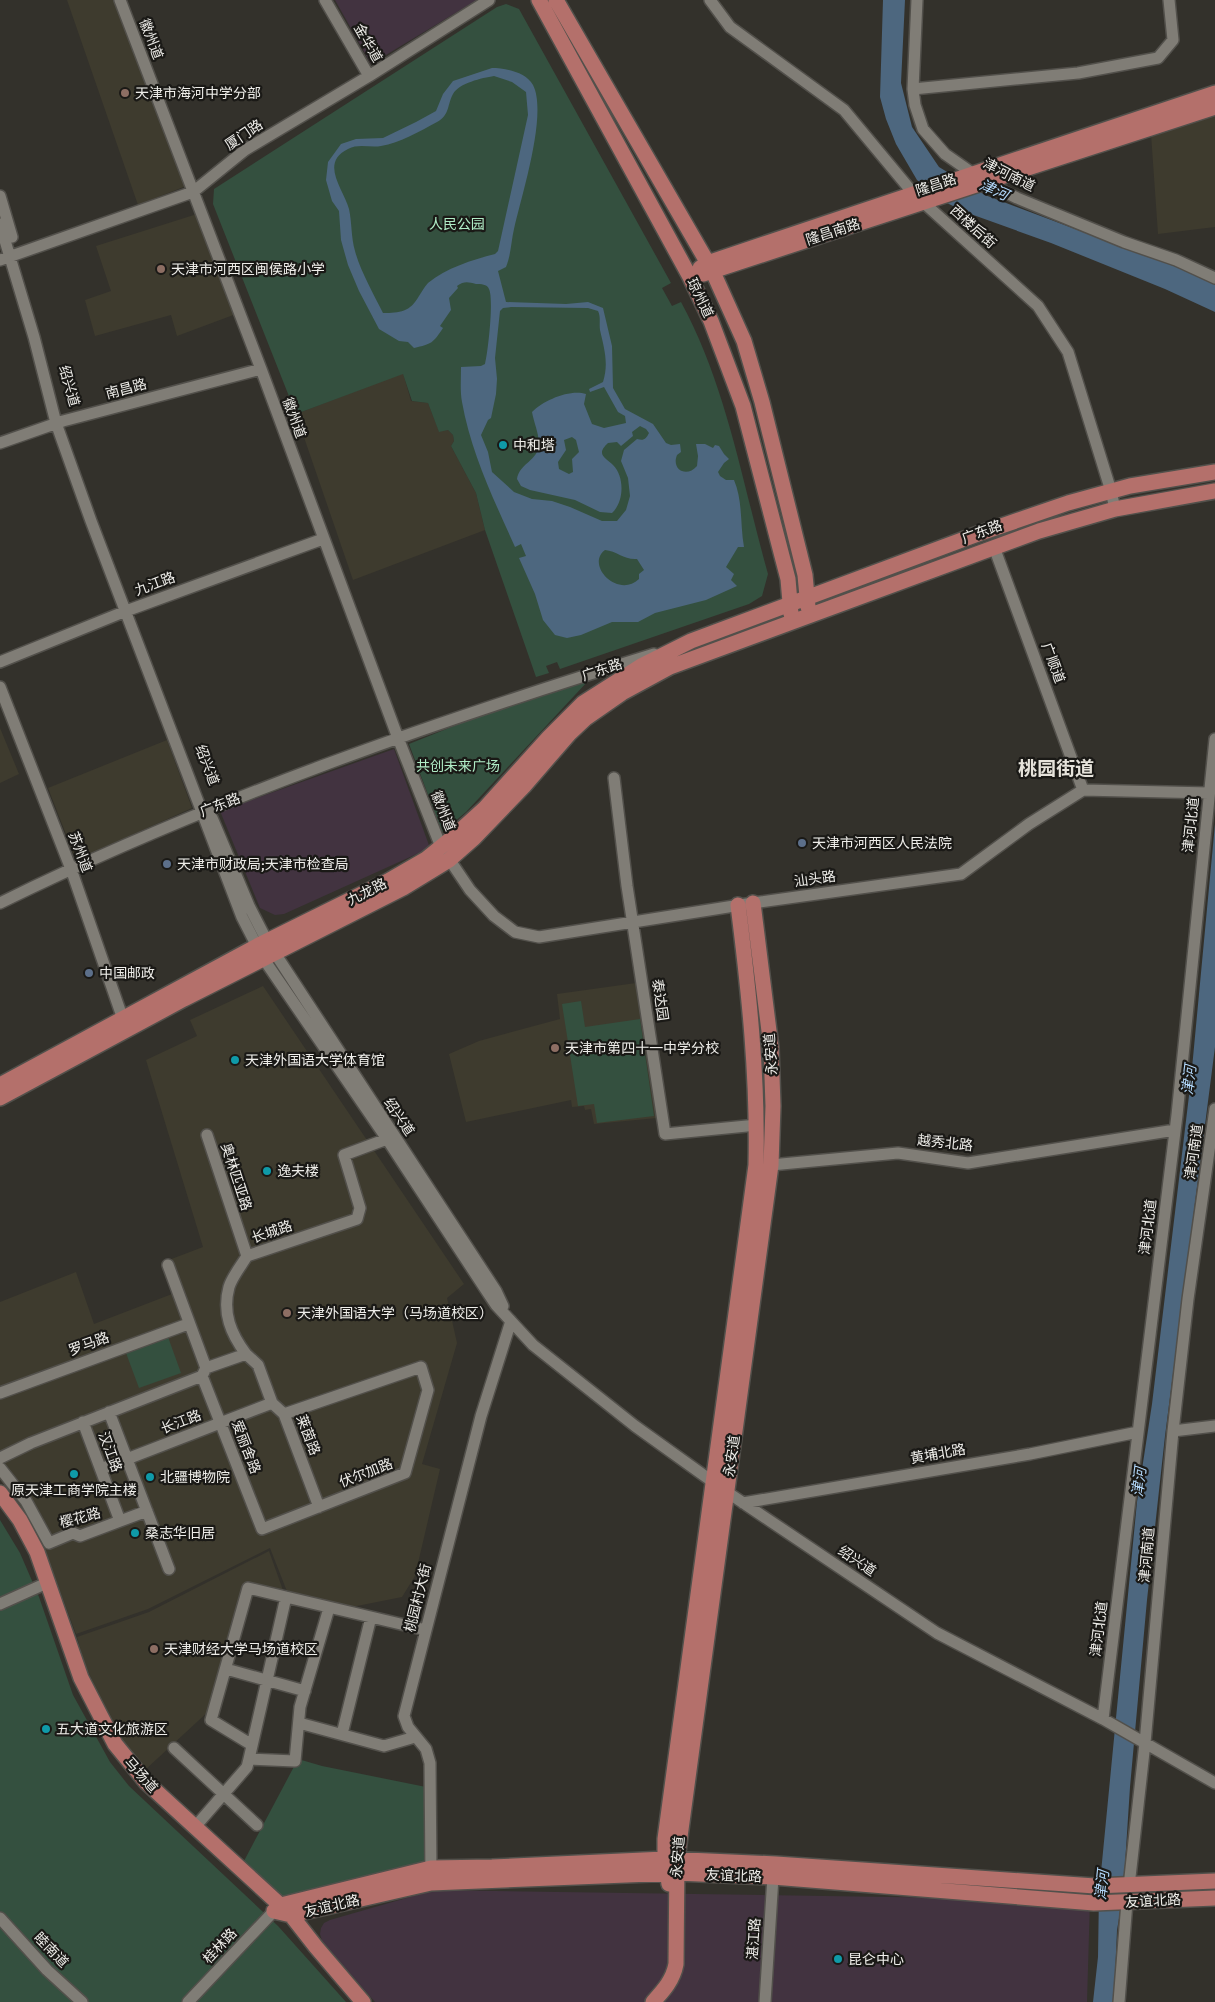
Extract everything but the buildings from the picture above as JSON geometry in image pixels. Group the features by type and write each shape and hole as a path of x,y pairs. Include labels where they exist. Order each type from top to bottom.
{"main road":[{"name":"琼州道","path":"539,0 690,277 711,320 743,406 786,572 791,604 789,623"},
{"name":"琼州道","path":"556,0 710,267 744,341 754,372 805,575 808,598"},
{"name":"隆昌路","path":"975,179 1215,94"},
{"name":"隆昌路","path":"921,196 1215,107"},
{"name":"隆昌南路","path":"690,277 710,267 921,196"},
{"name":"广东路","path":"691,641 1024,517 1111,491 1215,472"},
{"name":"广东路","path":"688,659 1039,531 1115,509 1215,491"},
{"path":"807,617 808,598"},
{"name":"九龙路","path":"445,853 549,737 583,703 633,671 691,641"},
{"name":"九龙路","path":"0,1085 124,1024 445,853 496,816 586,718 646,679 688,659"},
{"name":"永安道","path":"653,2002 674,1975 677,1952 671,1866 665,1839 754,1181 756,1125 754,1054 746,904"},
{"name":"永安道","path":"647,2002 662,1984 669,1970 671,1954 671,1866 727,1492 771,1165 773,1106 771,1046 746,904"},
{"name":"九龙路","path":"0,1098 124,1024"},
{"name":"马场道","path":"0,1493 13,1509 28,1534 81,1678 115,1744 146,1782 282,1910 363,2002"},
{"name":"马场道","path":"0,1505 18,1530 46,1583 73,1678 86,1708 121,1768 136,1784 282,1910 353,2002"},
{"name":"友谊北路","path":"282,1910 431,1876 671,1866 776,1864 1095,1886 1215,1881"},
{"name":"友谊北路","path":"671,1866 773,1878 1094,1903 1215,1898"},
{"name":"友谊北路","path":"282,1910 330,1906 431,1876"},
{"path":"316,1947 311,1926 314,1917 330,1906"}],"street":[{"name":"徽州道","path":"120,0 261,369 398,738 445,853"},
{"name":"金华道","path":"326,0 369,76"},
{"name":"厦门路","path":"9,257 193,192 245,150 369,76 489,0"},
{"name":"西楼后街","path":"710,0 730,27 844,110 921,196 1032,300 1068,352 1115,509"},
{"name":"津河南道","path":"917,0 912,89 914,105 923,129 945,154 975,179 1026,202 1124,242 1176,260 1215,278"},
{"path":"912,89 1078,73 1158,58 1173,40 1169,0"},
{"name":"绍兴道","path":"0,196 9,257"},
{"name":"绍兴道","path":"0,224 91,521 130,609 205,810 249,906 265,949 496,1305 533,1345 635,1426 743,1503 937,1633 1108,1722 1215,1783"},
{"name":"南昌路","path":"0,442 60,422 261,369"},
{"name":"九江路","path":"0,662 130,609 323,539"},
{"name":"广顺道","path":"994,547 1083,790"},
{"name":"广东路","path":"0,903 71,869 205,810 398,738 691,641"},
{"name":"苏州道","path":"0,687 71,869 124,1024"},
{"name":"津河北道","path":"1108,1722 1138,1432 1174,1130 1215,739"},
{"name":"泰达园","path":"614,778 665,1134 756,1125"},
{"path":"1083,790 1209,794"},
{"name":"汕头路","path":"445,853 470,890 494,916 515,932 539,937 746,904 961,874 1029,824 1083,790"},
{"name":"绍兴道","path":"265,949 496,1291 511,1320"},
{"name":"津河南道","path":"1129,1886 1146,1744 1173,1432 1188,1298 1212,1117"},
{"name":"越秀北路","path":"771,1165 898,1153 968,1163 1174,1130"},
{"name":"奥林匹亚路","path":"206,1135 247,1256"},
{"name":"长城路","path":"246,1354 234,1338 226,1312 229,1286 247,1256 357,1219 360,1208 344,1155 387,1139"},
{"name":"爱丽舍路","path":"168,1265 221,1423 262,1529"},
{"name":"桃园村大街","path":"431,1876 430,1763 426,1749 408,1728 404,1716 481,1416 511,1320"},
{"name":"罗马路","path":"0,1393 188,1324"},
{"path":"0,1458 31,1442 109,1412 246,1354"},
{"name":"莱茵路","path":"246,1354 258,1365 272,1403 284,1414 319,1507"},
{"name":"伏尔加路","path":"262,1529 405,1474 428,1390 421,1367 284,1414"},
{"name":"长江路","path":"101,1470 272,1403"},
{"path":"109,1412 169,1569"},
{"name":"汉江路","path":"83,1422 120,1521"},
{"path":"1173,1432 1215,1426"},
{"name":"黄埔北路","path":"743,1503 1030,1454 1138,1432"},
{"name":"樱花路","path":"0,1468 26,1501 49,1543 73,1533 80,1536 147,1511"},
{"path":"0,1604 46,1583"},
{"path":"252,1745 211,1720 248,1588 426,1630"},
{"path":"195,1827 246,1767 286,1597"},
{"path":"248,1759 295,1762 305,1691 329,1608"},
{"path":"342,1734 371,1617"},
{"path":"226,1669 305,1691"},
{"path":"299,1723 384,1746 415,1737"},
{"path":"174,1748 257,1825"},
{"name":"湛江路","path":"765,2002 773,1878"},
{"path":"1119,2002 1127,1902"},
{"name":"桂林路","path":"188,2002 282,1910"},
{"name":"睦南道","path":"0,1918 48,1970 82,2002"}],"shaded area":[{"name":"天津市海河中学分部","path":"67,0 115,0 186,186 138,205"},
{"path":"335,0 477,0 371,64"},
{"path":"1215,116 1215,227 1158,234 1151,134"},
{"name":"天津市河西区闽侯路小学","path":"197,214 236,314 177,336 171,315 95,336 85,300 111,291 96,246"},
{"path":"403,373 411,401 428,403 439,431 448,430 453,435 454,441 451,446 476,493 485,530 353,580 296,414"},
{"path":"0,728 19,774 0,783"},
{"path":"167,740 192,808 76,860 48,788"},
{"path":"394,749 430,848 284,914 275,915 260,908 220,811"},
{"name":"天津市第四十一中学分校","path":"636,983 657,1118 594,1124 591,1109 585,1110 584,1106 572,1107 571,1100 466,1122 449,1054 479,1041 560,1019 557,994"},
{"name":"天津外国语大学（马场道校区）","path":"263,986 464,1284 447,1298 457,1343 422,1464 440,1469 415,1576 402,1597 342,1609 288,1594 270,1548 148,1609 76,1634 44,1548 26,1514 0,1480 0,1302 76,1272 94,1324 172,1294 161,1263 203,1247 146,1060 197,1036 190,1020"},
{"name":"天津财经大学马场道校区","path":"269,1551 284,1593 246,1585 211,1709 145,1770 131,1755 105,1709 84,1662 77,1637 149,1612"},
{"path":"434,1890 1090,1900 1087,2002 375,2002 322,1941 321,1928 324,1923 330,1920"}],"green space":[{"name":"人民公园","path":"506,4 519,9 671,283 662,288 672,306 681,302 697,334 722,401 768,574 762,596 749,604 560,669 557,662 546,666 549,673 536,677 485,530 476,493 451,446 454,441 453,435 448,430 439,432 428,403 412,401 403,374 296,414 213,204 214,189 497,7"},
{"name":"共创未来广场","path":"588,681 466,812 442,832 409,744 519,700"},
{"path":"581,1001 585,1027 640,1019 654,1116 597,1123 594,1104 578,1106 562,1004"},
{"path":"168,1337 181,1373 139,1388 126,1353"},
{"name":"五大道文化旅游区","path":"0,1520 20,1553 39,1597 73,1695 110,1762 129,1786 278,1926 346,2002 0,2002"},
{"path":"298,1759 322,1766 426,1787 425,1863 283,1899 244,1861"}],"water":[{"name":"津河","path":"883,0 905,0 901,83 912,127 939,167 985,195 1203,277 1215,285 1215,312 1165,289 1051,243 965,212 945,202 917,180 896,144 880,97"},
{"path":"497,68 520,74 533,85 537,98 537,115 532,156 508,262 506,267 498,271 506,302 566,304 588,302 603,308 612,346 613,388 625,409 653,424 666,443 671,445 680,444 681,452 677,455 676,465 681,471 693,470 697,466 696,444 705,444 713,448 715,445 719,446 729,459 718,472 726,480 734,480 740,505 744,547 738,547 726,567 734,574 731,580 737,586 706,600 655,613 638,622 612,622 581,635 567,638 555,635 543,620 535,594 519,558 526,556 521,544 515,547 484,476 471,440 462,402 461,367 485,364 491,314 488,287 468,282 457,286 458,288 449,298 451,310 440,326 443,328 432,342 425,345 414,348 408,342 399,341 379,329 348,265 341,240 339,211 332,201 326,180 328,162 341,144 356,139 383,138 436,111 443,94 453,81","holes":["494,76 512,82 526,92 528,115 498,251 495,254 460,265 435,278 408,308 395,313 383,313 357,258 349,209 336,177 335,162 340,155 352,147 377,146 395,142 437,122 446,113 456,90 471,82","503,308 588,308 598,311 606,368 603,382 589,389 590,392 604,387 618,412 625,416 626,423 604,428 592,424 584,404 586,394 565,394 543,403 532,412 538,435 538,449 534,457 518,474 517,479 521,486 530,490 575,500 600,512 612,513 619,503 621,496 620,476 613,465 603,456 602,451 608,443 617,442 621,446 633,436 632,432 640,426 649,433 647,437 641,440 637,439 624,450 621,461 628,478 630,496 626,510 617,521 602,521 552,501 532,499 514,492 492,472 488,452 481,435 488,420 491,418 496,394 495,358 500,311","572,437 576,440 579,452 572,459 573,472 569,474 559,469 558,462 566,450 564,440","605,550 637,559 644,570 639,574 639,579 631,584 622,585 614,583 601,571 599,564 600,556"]},
{"name":"津河","path":"1215,824 1215,1047 1165,1436 1147,1600 1130,1787 1123,1895 1117,1930 1114,2002 1093,2002 1098,1957 1099,1893 1137,1502 1152,1404 1191,1079"}],"place":[{"name":"天津市海河中学分部","path":"125,93"},
{"name":"天津市河西区闽侯路小学","path":"161,269"},
{"name":"中和塔","path":"503,445"},
{"name":"天津市河西区人民法院","path":"802,843"},
{"name":"天津市财政局;天津市检查局","path":"167,864"},
{"name":"中国邮政","path":"89,973"},
{"name":"天津市第四十一中学分校","path":"555,1048"},
{"name":"天津外国语大学体育馆","path":"235,1060"},
{"name":"逸夫楼","path":"267,1171"},
{"name":"天津外国语大学（马场道校区）","path":"287,1313"},
{"name":"原天津工商学院主楼","path":"74,1474"},
{"name":"北疆博物院","path":"150,1477"},
{"name":"桑志华旧居","path":"135,1533"},
{"name":"天津财经大学马场道校区","path":"154,1649"},
{"name":"五大道文化旅游区","path":"46,1729"},
{"name":"昆仑中心","path":"838,1959"}],"district":[{"name":"桃园街道","path":"1056,769"}]}
